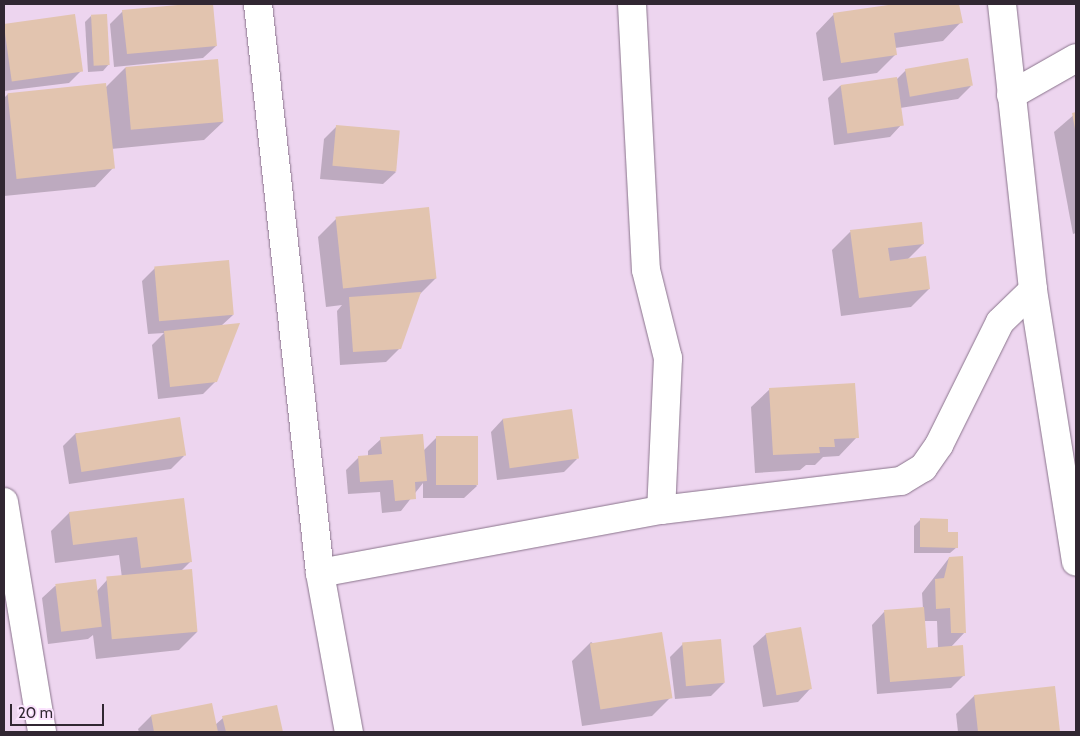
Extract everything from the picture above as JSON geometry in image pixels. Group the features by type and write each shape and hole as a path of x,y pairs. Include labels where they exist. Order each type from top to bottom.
{"street":[{"path":"258,4 320,573 349,732"},
{"path":"632,4 646,270 668,358 661,510"},
{"path":"1002,4 1033,290 1067,448 1076,562"},
{"path":"1011,95 1076,58"},
{"path":"320,573 661,510 901,481 923,468 940,445 1000,322 1033,290"},
{"path":"4,502 42,732"}],"building":[{"path":"189,4 213,4 217,46 127,54 122,10"},
{"path":"895,4 959,4 963,23 894,33 897,55 841,63 833,13"},
{"path":"75,14 83,71 12,81 4,24"},
{"path":"107,14 110,65 94,66 91,15"},
{"path":"968,58 973,86 910,97 905,69"},
{"path":"218,59 223,122 131,130 125,67"},
{"path":"897,77 904,126 847,133 841,85"},
{"path":"106,83 115,169 17,179 8,93"},
{"path":"1076,112 1076,129 1075,129 1072,113"},
{"path":"336,125 400,131 396,171 332,166"},
{"path":"429,207 437,279 343,288 336,217"},
{"path":"922,222 924,244 888,248 890,261 926,256 930,289 859,298 850,230"},
{"path":"229,260 234,315 159,321 154,267"},
{"path":"421,292 401,349 353,352 349,297"},
{"path":"240,323 217,382 170,387 164,331"},
{"path":"855,383 859,438 834,439 835,447 819,447 820,453 773,455 769,388"},
{"path":"572,409 579,459 510,468 503,419"},
{"path":"180,417 186,456 81,472 75,434"},
{"path":"423,434 427,481 415,482 416,499 395,501 393,480 360,482 358,456 382,454 380,437"},
{"path":"436,436 478,436 478,485 436,485"},
{"path":"184,498 192,562 141,568 137,537 73,545 69,512"},
{"path":"920,518 948,519 948,532 958,532 958,548 920,547"},
{"path":"963,556 966,633 951,633 950,608 936,609 935,579 944,578 949,557"},
{"path":"192,569 197,632 112,639 106,576"},
{"path":"96,579 102,627 61,632 55,584"},
{"path":"924,607 927,648 963,645 965,676 890,682 884,610"},
{"path":"801,627 812,689 776,695 766,633"},
{"path":"662,632 672,698 600,710 590,643"},
{"path":"721,639 725,683 686,686 682,642"},
{"path":"1055,686 1060,732 978,732 974,695"},
{"path":"212,703 218,732 154,732 151,715"},
{"path":"277,705 283,732 226,732 222,716"}]}
